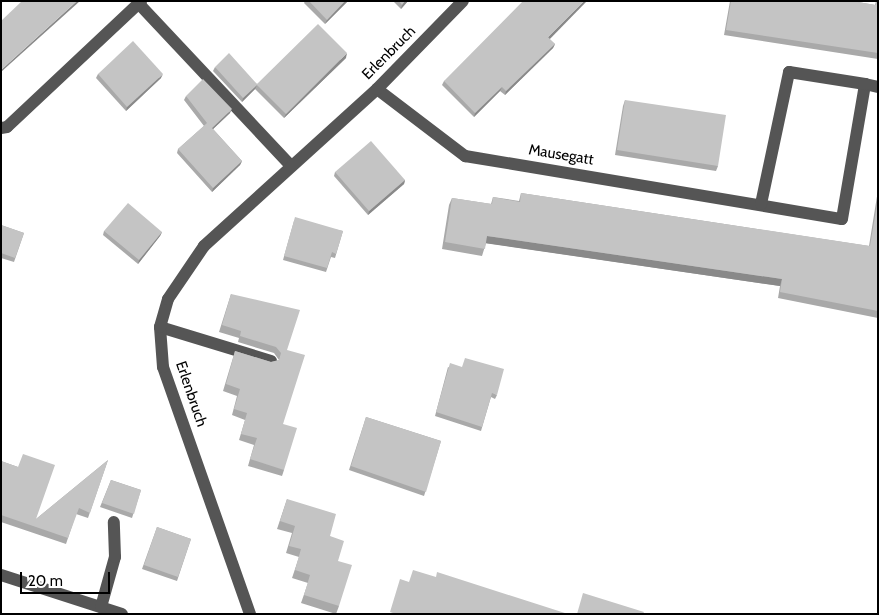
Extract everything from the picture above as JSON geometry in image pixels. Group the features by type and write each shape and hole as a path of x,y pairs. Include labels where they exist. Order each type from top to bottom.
{"street":[{"name":"Erlenbruch","path":"250,614 163,367 160,327 168,299 204,246 377,89 463,1"},
{"path":"1,128 7,127 140,2 291,166"},
{"path":"761,204 789,72 878,87"},
{"name":"Mausegatt","path":"377,89 465,156 842,219 864,84"},
{"path":"160,327 272,361"},
{"path":"101,607 115,557 114,522"},
{"path":"1,575 122,614"}],"building":[{"path":"22,1 77,1 1,70 1,21"},
{"path":"309,1 345,1 327,20"},
{"path":"523,1 584,1 548,37 555,44 506,91 502,87 475,113 444,81"},
{"path":"731,1 852,1 876,5 878,1 878,53 726,30"},
{"path":"318,24 347,53 286,114 257,85 243,98 215,67 229,53 257,84"},
{"path":"133,41 163,74 127,107 98,74"},
{"path":"203,79 232,109 212,128 242,161 213,188 178,149 207,123 186,96"},
{"path":"625,100 726,115 718,166 617,150"},
{"path":"371,141 405,180 369,211 335,172"},
{"path":"521,193 870,246 878,199 878,311 780,292 782,279 487,236 485,249 445,242 452,198 492,204 493,197 520,202"},
{"path":"128,203 162,232 139,260 104,231"},
{"path":"295,217 343,231 336,254 332,252 327,268 284,256"},
{"path":"1,225 24,233 15,258 1,253"},
{"path":"231,294 300,310 287,350 305,355 283,424 297,428 284,470 250,459 257,438 241,434 247,413 234,409 240,389 226,384 235,351 271,362 279,360 281,353 276,347 240,336 241,331 222,325"},
{"path":"465,358 504,369 497,395 492,393 482,427 436,412 450,363 462,367"},
{"path":"366,417 441,441 426,492 351,466"},
{"path":"23,454 55,465 36,519 108,460 90,513 79,508 68,538 1,515 1,461 18,467"},
{"path":"111,480 141,490 134,514 102,503"},
{"path":"287,499 336,514 330,536 344,541 338,561 352,565 339,606 304,595 310,575 295,570 301,549 289,546 295,526 280,521"},
{"path":"157,527 191,539 178,577 144,565"},
{"path":"413,570 436,577 437,572 568,614 396,614 390,612 400,579 409,582"},
{"path":"583,593 644,612 643,614 577,614"}]}
